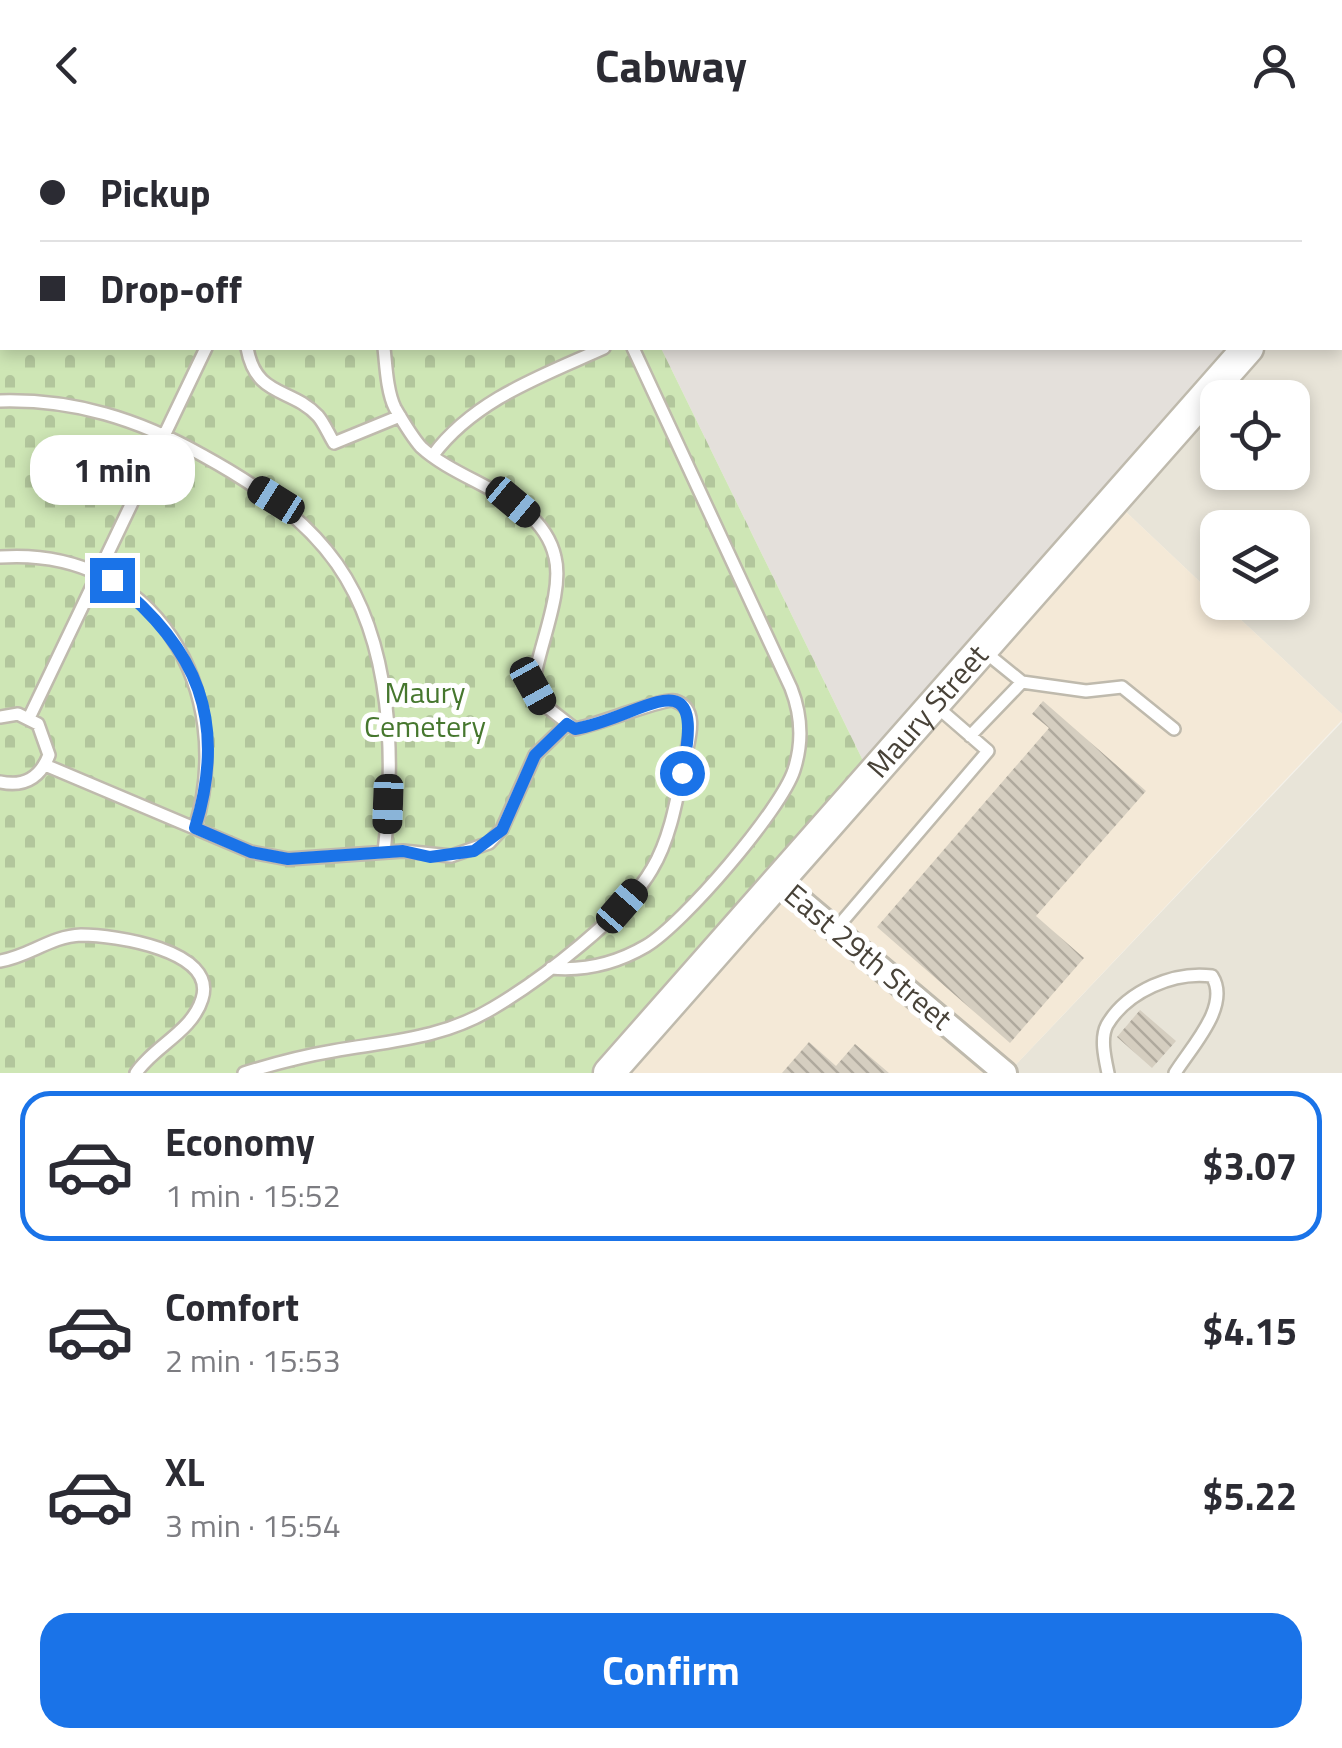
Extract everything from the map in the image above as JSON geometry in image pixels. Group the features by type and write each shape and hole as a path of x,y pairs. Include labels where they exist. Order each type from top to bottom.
{"street":[{"name":"Maury Street","path":"609,1073 1246,350"},
{"name":"East 29th Street","path":"776,880 1005,1073"}],"lane":[{"path":"29,718 205,350"},
{"path":"248,350 256,374 279,395 318,416 334,443 400,416"},
{"path":"244,1073 331,1051 421,1039 490,1010 551,968 622,906 652,871 665,840 691,731 689,712 681,702 665,698 608,724 575,729 543,704 533,686 557,584 556,558 547,535 513,502 419,445 393,405 384,350"},
{"path":"432,455 452,429 501,396 600,350"},
{"path":"551,968 572,970 624,957 671,926 778,799 793,774 799,751 800,710 791,688 634,350"},
{"path":"0,400 66,402 165,434 276,500 338,565 367,626 386,710 384,852"},
{"path":"0,556 40,558 99,574 159,622 174,640 198,684 209,756 195,828"},
{"path":"982,649 1022,682 1086,691 1122,688 1174,729"},
{"path":"970,736 1022,682"},
{"path":"835,930 988,751 933,704"},
{"path":"0,718 29,718 38,724 48,744 45,766 28,782 1,784"},
{"path":"45,766 251,852 288,859 384,852 450,856 489,843 502,830 535,755 567,724"},
{"path":"0,961 82,935 166,950 193,963 203,977 204,996 198,1009 136,1073"},
{"path":"1108,1073 1104,1036 1108,1024 1141,993 1174,976 1212,976 1218,986 1218,1005 1175,1073"}],"shaded area":[{"path":"662,350 1232,350 1207,380 1200,380 1200,388 869,773"},
{"path":"1232,350 1342,350 1342,714 1241,620 1310,620 1310,510 1200,510 1200,582 1105,492 1200,386 1200,490 1310,490 1310,380 1205,380"},
{"path":"1105,492 1200,582 1200,620 1241,620 1342,714 1342,720 1008,1073 607,1073"},
{"path":"1342,722 1342,1073 1008,1073"}],"green space":[{"name":"Maury Cemetery","path":"0,350 662,350 869,773 607,1073 0,1073"}],"building":[{"path":"1043,701 1146,791 1036,916 1084,958 1010,1043 877,927 1049,728 1032,714"},
{"path":"1140,1010 1176,1041 1152,1068 1117,1037"},
{"path":"809,1042 836,1066 855,1044 889,1073 782,1073"}],"route":[{"path":"112,580 136,599 174,640 198,684 209,756 208,780 195,828 251,852 314,859 367,852 403,851 430,857 474,851 502,830 535,755 567,724 575,729 608,724 665,698 681,702 689,712 691,731 682,773"}]}
